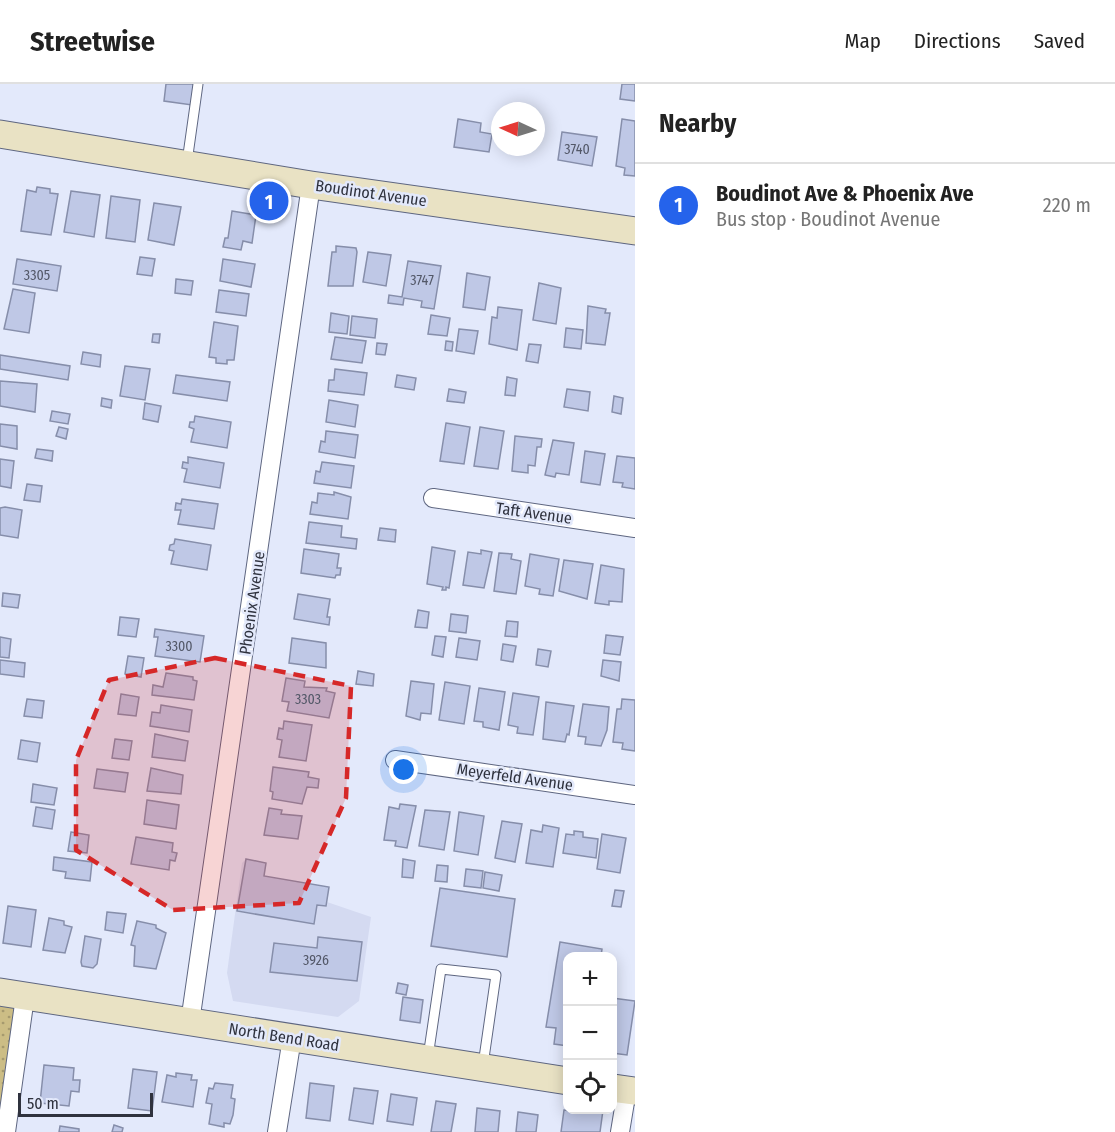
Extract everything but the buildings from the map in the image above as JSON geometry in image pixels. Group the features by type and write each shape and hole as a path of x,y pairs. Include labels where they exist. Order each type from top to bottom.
{"street":[{"name":"Boudinot Avenue","path":"0,134 311,185 635,231"},
{"name":"Phoenix Avenue","path":"190,1022 311,185"},
{"name":"Taft Avenue","path":"432,498 635,528"},
{"name":"Meyerfeld Avenue","path":"395,760 635,795"},
{"name":"North Bend Road","path":"13,995 563,1080"},
{"path":"6,1132 13,995"},
{"path":"277,1132 292,1038"},
{"path":"620,1132 625,1090"}],"lane":[{"path":"187,165 198,84"},
{"path":"428,1059 441,969 496,975 483,1068"}],"highlighted area":[{"path":"215,658 351,686 346,798 299,903 173,910 76,850 76,760 109,680"}],"shaded area":[{"path":"246,859 266,863 264,876 329,887 327,902 371,917 359,1001 338,1017 233,1001 227,973 242,863"},
{"path":"0,992 25,997 0,1132"}],"place":[{"name":"Boudinot Ave & Phoenix Ave","path":"269,201"}]}
